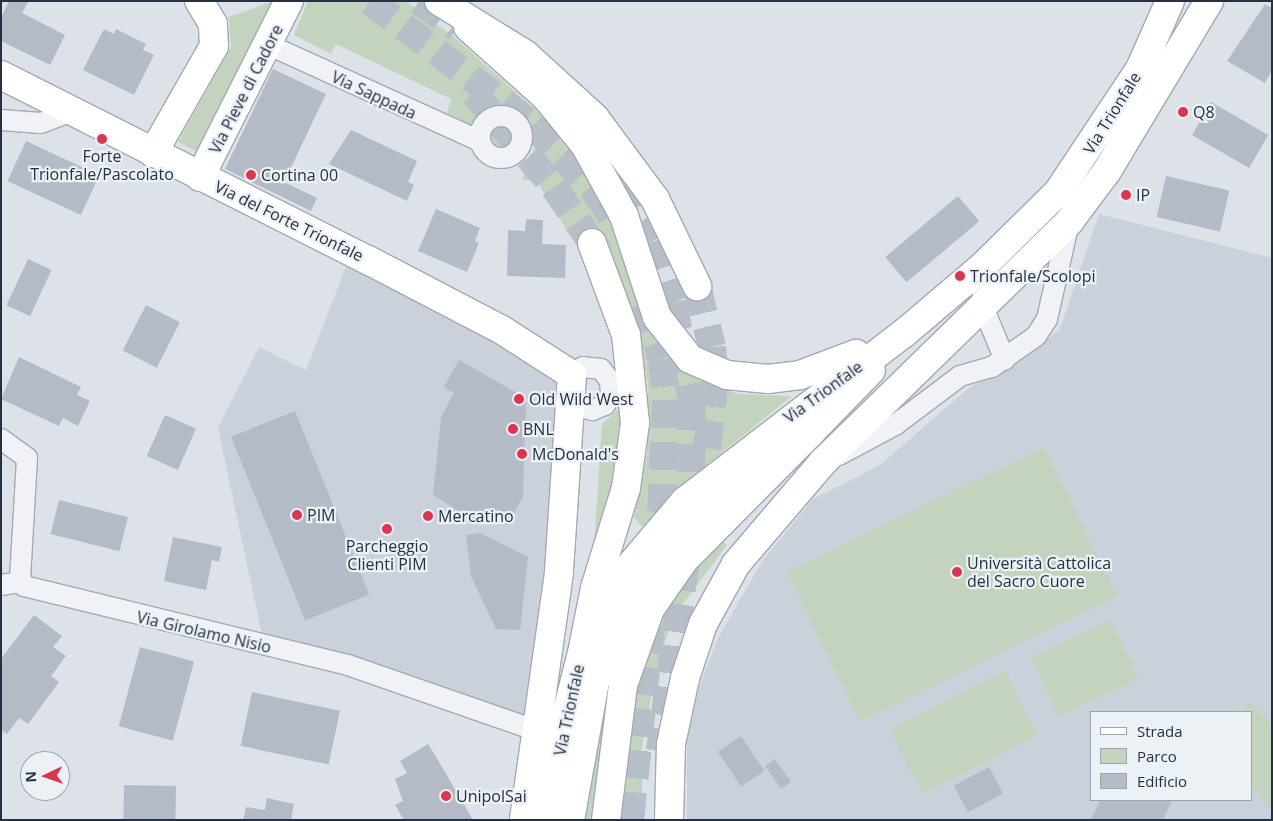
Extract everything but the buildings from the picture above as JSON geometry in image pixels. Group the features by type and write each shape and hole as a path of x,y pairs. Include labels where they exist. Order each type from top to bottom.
{"main road":[{"path":"153,153 215,41 213,24 199,1"},
{"name":"Via Pieve di Cadore","path":"200,177 269,45 289,1"},
{"path":"439,1 526,55 594,118 655,200 697,286"},
{"path":"439,1 546,97 573,129 624,216 657,317 690,359 727,375 784,378 820,369 903,334"},
{"name":"Via Trionfale","path":"549,820 564,723 582,653 623,574 685,501 903,334 982,267 1079,165 1140,69 1170,1"},
{"name":"Via Trionfale","path":"668,820 671,744 690,659 719,592 761,530 823,462 1069,222 1107,171 1209,1"},
{"name":"Via del Forte Trionfale","path":"1,75 70,112 502,330 571,385"},
{"path":"582,653 595,588 626,488 635,423 626,335 592,243"},
{"path":"606,820 623,685 650,609 690,554 811,432 903,334"},
{"name":"Via Trionfale","path":"524,820 561,557 571,385"},
{"path":"570,820 595,681 636,593 701,515 756,469 811,432"},
{"path":"659,820 671,744"}],"street":[{"name":"Via Sappada","path":"269,45 480,141"},
{"path":"1,120 41,123 70,112"},
{"name":"Via Trionfale","path":"823,462 887,429 960,376 1005,360 1044,326 1069,222"},
{"path":"982,267 983,307 1005,360"},
{"name":"Via Girolamo Nisio","path":"1,439 27,458 11,583 199,632 348,665 495,719 537,732"}],"shaded area":[{"name":"Università Cattolica del Sacro Cuore","path":"1099,214 1272,258 1272,820 687,820 687,741 697,693 718,638 763,560 813,499 880,465 970,387 1020,362 1060,329"},
{"path":"348,261 552,371 562,392 532,724 353,656 264,638 218,428 259,347 306,370"}],"green space":[{"path":"273,1 196,151 178,142 231,47 229,17"},
{"path":"308,1 405,1 454,37 537,111 592,179 624,252 643,318 676,363 702,382 738,394 792,396 689,479 642,527 634,517 647,455 648,384 634,319 618,275 598,240 579,250 536,180 522,180 535,145 530,122 503,105 492,107 469,125 447,113 451,99 336,44 331,54 294,35"},
{"path":"502,126 510,129 513,137 510,145 502,148 494,145 491,137 494,129"},
{"path":"620,408 629,428 593,562 602,424"},
{"path":"1044,447 1117,596 860,722 787,572"},
{"path":"721,539 727,545 674,616 657,665 642,747 642,820 614,820 643,645 688,574"},
{"path":"1111,620 1138,679 1059,716 1031,657"},
{"path":"1005,671 1038,735 923,794 890,730"},
{"path":"605,692 610,693 594,820 583,820"},
{"path":"1250,702 1272,726 1272,810 1253,789 1253,711 1239,711"}],"tunnel":[{"path":"370,1 533,125 596,192 614,221"},
{"path":"419,1 457,28"},
{"path":"474,93 554,187 592,243"},
{"path":"620,185 652,242 673,302 692,402 691,521 660,751"},
{"path":"697,286 712,347 715,379 706,456"},
{"path":"646,303 662,359 666,400 660,542"},
{"path":"630,820 651,625"}],"place":[{"name":"Q8","path":"1183,112"},
{"name":"Forte Trionfale/Pascolato","path":"102,139"},
{"name":"Cortina 00","path":"251,175"},
{"name":"IP","path":"1126,195"},
{"name":"Trionfale/Scolopi","path":"960,276"},
{"name":"Old Wild West","path":"519,399"},
{"name":"BNL","path":"513,429"},
{"name":"McDonald's","path":"522,454"},
{"name":"PIM","path":"297,515"},
{"name":"Mercatino","path":"428,516"},
{"name":"Parcheggio Clienti PIM","path":"387,529"},
{"name":"Università Cattolica del Sacro Cuore","path":"957,572"},
{"name":"UnipolSai","path":"446,796"}]}
